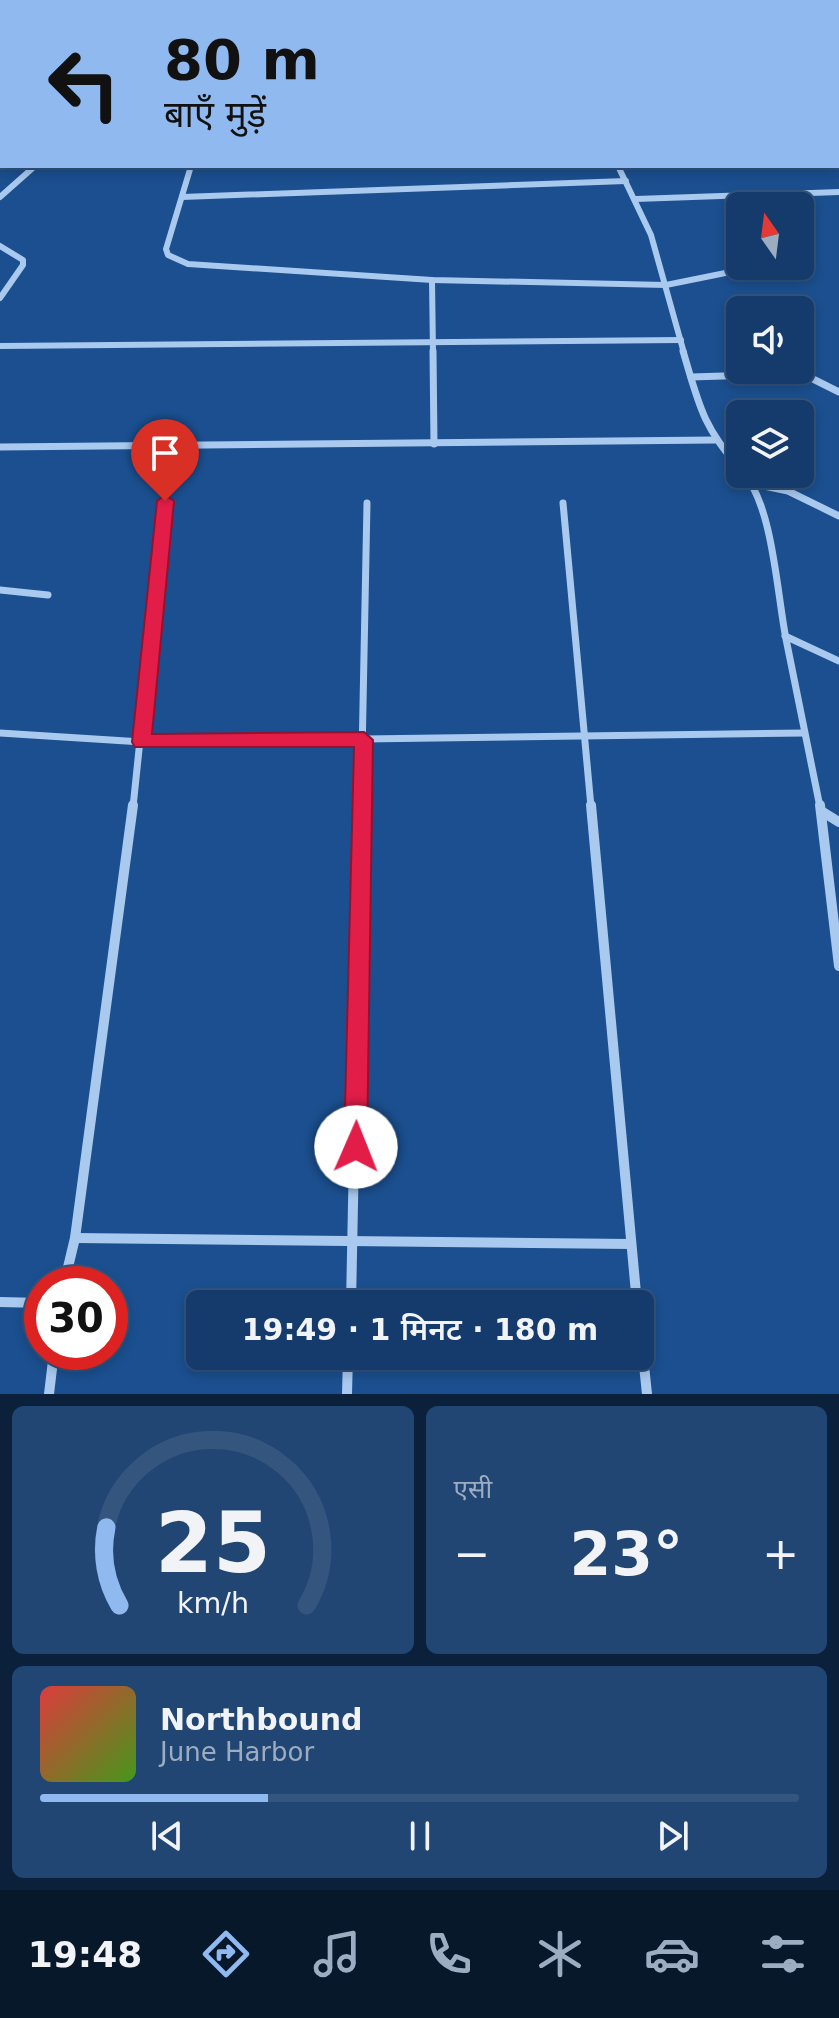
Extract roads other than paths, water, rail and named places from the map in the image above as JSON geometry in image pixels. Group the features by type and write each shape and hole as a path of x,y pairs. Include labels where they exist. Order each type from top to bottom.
{"street":[{"path":"1,195 33,168"},
{"path":"190,168 166,249 176,261 432,280 666,285 726,273"},
{"path":"619,168 636,199 666,285 702,417 726,453"},
{"path":"182,197 626,181"},
{"path":"636,199 839,192"},
{"path":"0,246 15,253 23,260 23,265 0,298"},
{"path":"432,280 434,444"},
{"path":"0,346 681,340"},
{"path":"691,377 793,374 811,378 839,392"},
{"path":"0,447 715,440"},
{"path":"755,488 763,508 785,636 821,811 839,966"},
{"path":"773,488 788,491 839,516"},
{"path":"68,1266 75,1238 142,742 165,501"},
{"path":"352,1290 367,503"},
{"path":"563,503 636,1290"},
{"path":"0,590 48,595"},
{"path":"785,636 839,661"},
{"path":"0,733 142,742 804,733"},
{"path":"821,811 839,822"},
{"path":"75,1238 631,1244"},
{"path":"0,1302 24,1303"},
{"path":"49,1394 52,1370"},
{"path":"347,1394 348,1370"},
{"path":"644,1370 647,1394"}]}
